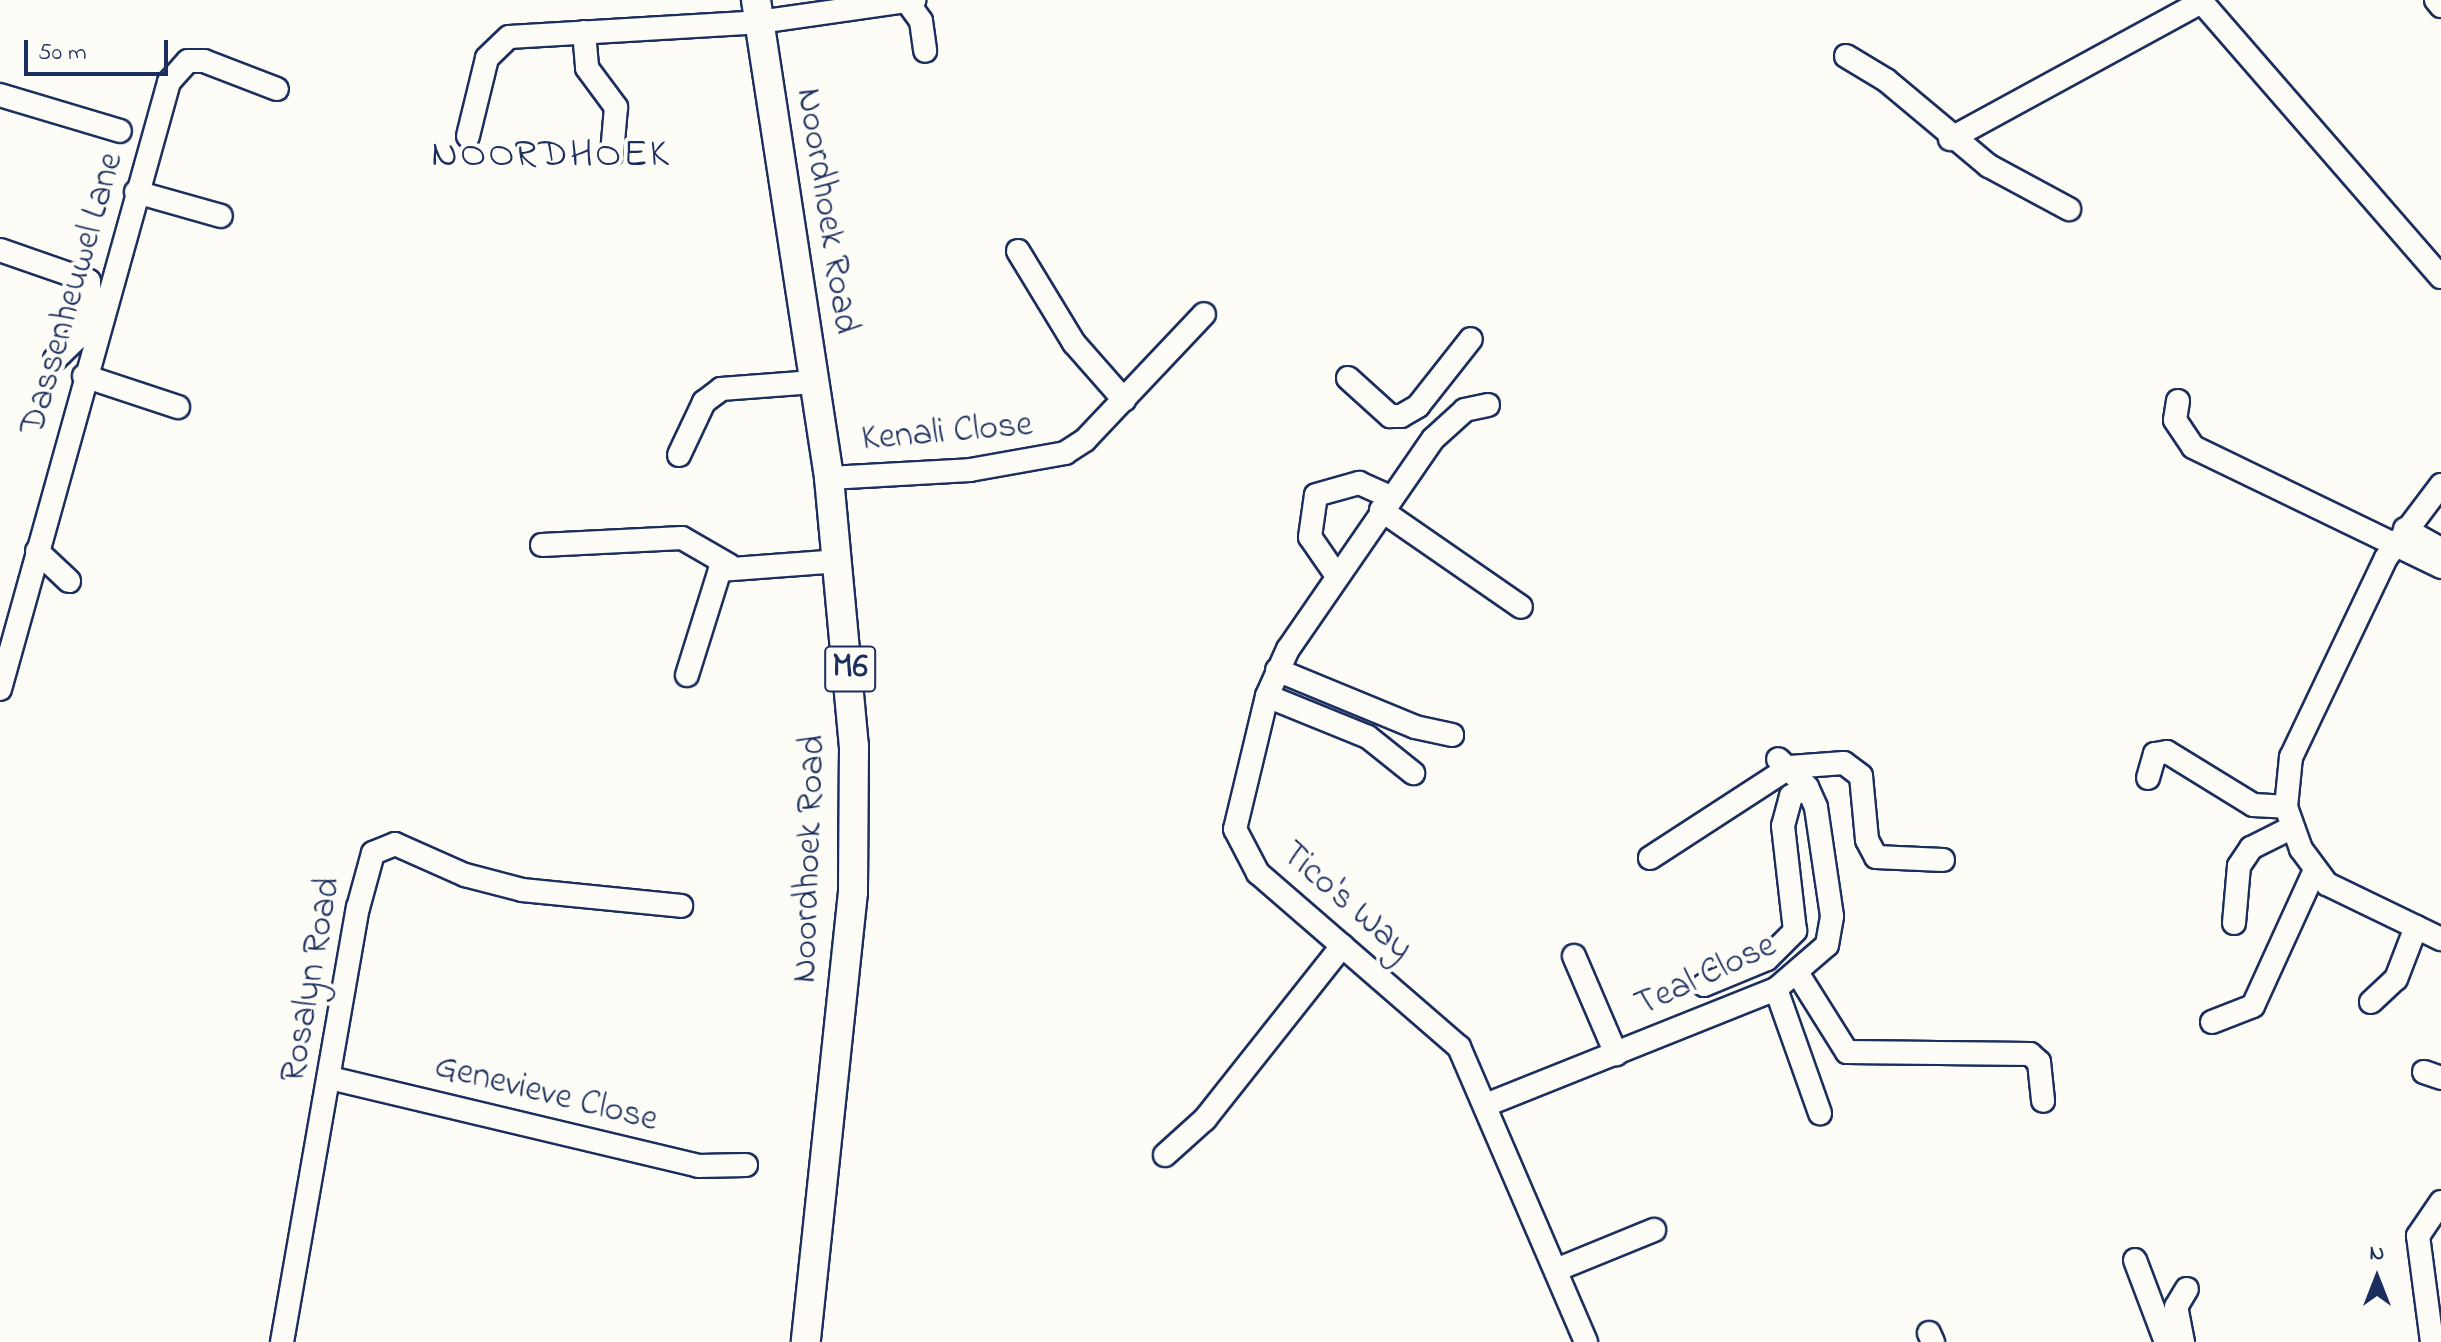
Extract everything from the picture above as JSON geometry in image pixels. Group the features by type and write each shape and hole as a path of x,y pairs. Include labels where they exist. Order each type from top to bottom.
{"main road":[{"name":"Noordhoek Road","path":"758,11 829,478 854,746 853,892 806,1342"}],"street":[{"path":"2436,0 2441,6"},
{"path":"1950,139 2200,1 2441,277"},
{"path":"468,136 487,58 500,40 758,11 911,2 921,21 925,51"},
{"path":"584,32 587,68 616,107 612,154"},
{"path":"1846,56 1886,80 1950,139 2069,209"},
{"name":"Dassenheuwel Lane","path":"0,689 136,192 177,69 204,61 277,89"},
{"path":"0,95 120,131"},
{"path":"136,192 221,216"},
{"path":"0,250 89,281 90,304 78,337 55,359"},
{"path":"1018,251 1074,343 1124,400"},
{"name":"Kenali Close","path":"829,478 1052,458 1077,447 1204,314"},
{"path":"1348,378 1390,416 1418,406 1471,339"},
{"path":"84,376 178,407"},
{"path":"679,455 704,402 721,389 814,382"},
{"path":"2178,401 2175,420 2193,447 2400,535 2441,549"},
{"name":"Tico's Way","path":"1488,405 1465,410 1443,428 1386,503 1277,670 1235,815 1239,843 1258,873 1447,1032 1486,1105 1586,1342"},
{"path":"1418,406 1443,428"},
{"path":"1337,576 1310,537 1316,495 1359,483 1521,607"},
{"path":"2441,485 2400,535 2291,757 2288,817 2314,872 2441,939"},
{"path":"2400,535 2441,567"},
{"path":"542,545 682,538 729,565 839,561"},
{"path":"37,551 69,581"},
{"path":"687,675 705,631 714,580 729,565"},
{"path":"1277,670 1415,727 1452,735"},
{"path":"1267,696 1368,737 1413,773"},
{"path":"2148,778 2155,754 2167,752 2253,805 2288,817"},
{"path":"1650,858 1784,763 1844,763 1858,769 1867,840 1876,857 1943,860"},
{"name":"Teal Close","path":"1486,1105 1776,989 1798,974 1827,945 1832,930 1816,807 1807,787 1784,763"},
{"path":"1704,985 1767,959 1795,931 1783,826 1791,796 1807,787"},
{"path":"2234,923 2239,866 2251,848 2288,817"},
{"name":"Rosalyn Road","path":"282,1342 358,908 368,863 380,846 395,844 465,875 522,890 681,906"},
{"path":"2212,1022 2253,1006 2314,872"},
{"path":"2371,1002 2396,979 2416,927"},
{"path":"1165,1155 1205,1119 1342,946"},
{"path":"1574,956 1616,1054"},
{"path":"1798,974 1847,1052 2030,1054 2039,1062 2043,1101"},
{"path":"1776,989 1820,1113"},
{"name":"Genevieve Close","path":"330,1078 698,1166 746,1165"},
{"path":"2432,1342 2418,1236 2441,1202"},
{"path":"1556,1270 1654,1230"},
{"path":"2135,1260 2166,1342"},
{"path":"2183,1342 2176,1307 2187,1289"}],"district":[{"name":"NOORDHOEK","path":"551,156"}]}
